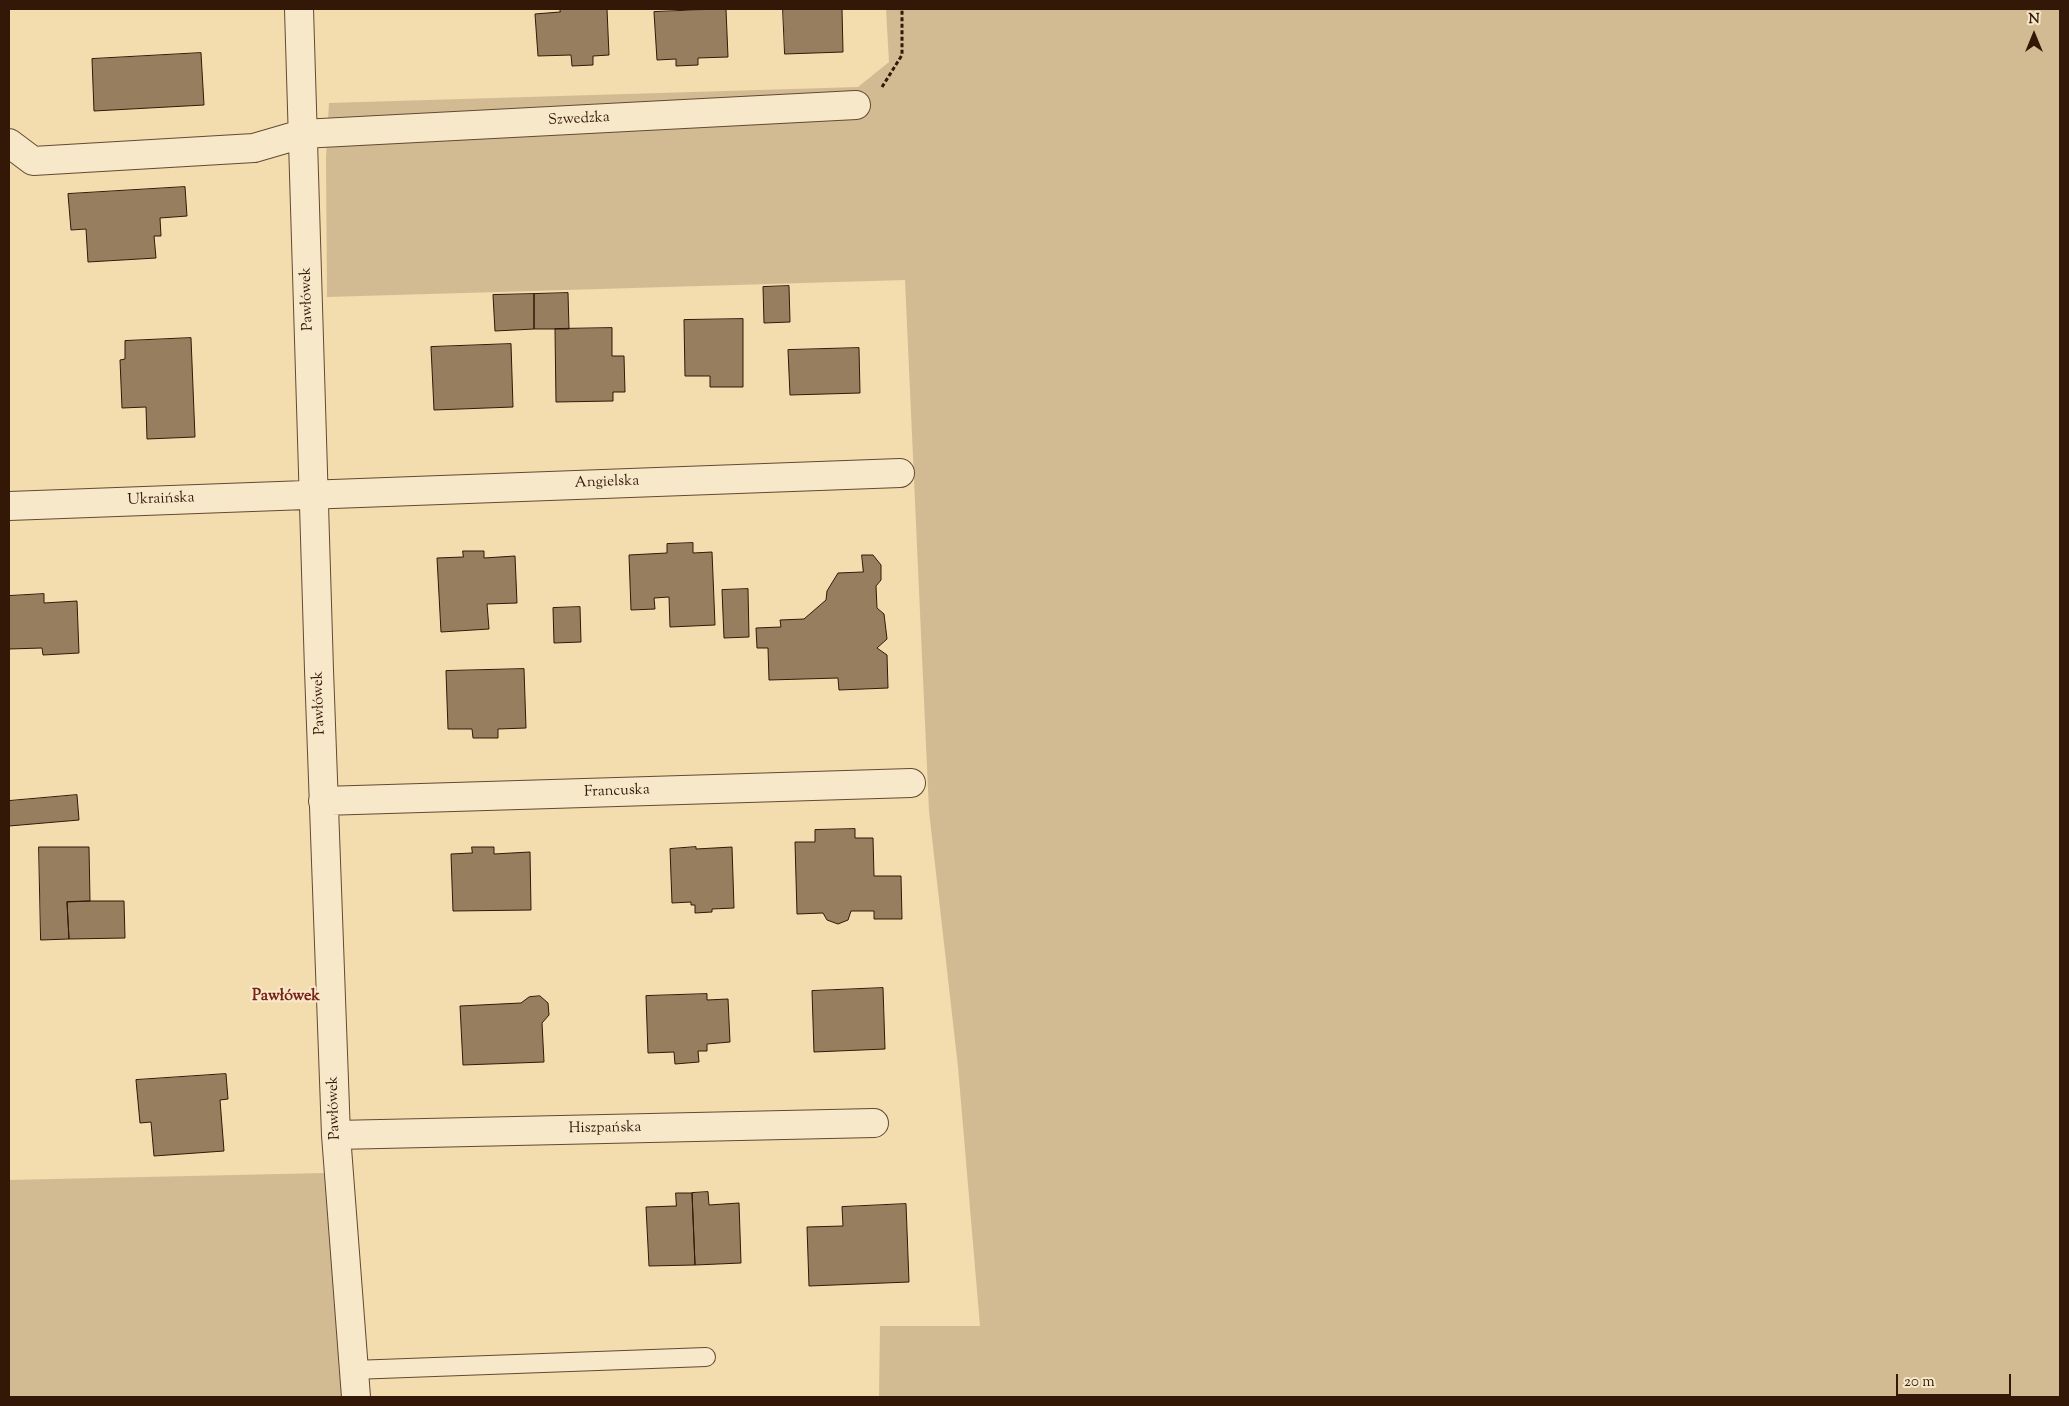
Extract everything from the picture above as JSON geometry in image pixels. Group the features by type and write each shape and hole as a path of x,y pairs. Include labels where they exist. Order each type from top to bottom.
{"street":[{"name":"Pawłówek","path":"299,9 323,801 336,1135 356,1397"},
{"name":"Szwedzka","path":"9,143 33,161 254,148 302,134 856,105"},
{"name":"Angielska","path":"314,494 900,472"},
{"name":"Ukraińska","path":"9,506 314,494"},
{"name":"Francuska","path":"323,801 911,783"},
{"name":"Hiszpańska","path":"336,1135 874,1123"}],"lane":[{"path":"353,1370 706,1357"}],"path":[{"path":"856,105 885,85 902,55 902,9"}],"shaded area":[{"path":"886,9 2060,9 2060,1397 879,1397 880,1326 980,1326 958,1067 929,811 905,280 327,297 326,157 329,103 858,87 889,62"},
{"path":"325,1173 346,1397 9,1397 9,1180"}],"building":[{"path":"560,9 607,9 609,55 593,56 593,65 572,66 571,55 538,56 535,14 560,12"},
{"path":"726,9 728,57 698,58 698,65 676,66 676,59 657,60 654,12"},
{"path":"783,9 842,9 843,52 785,54"},
{"path":"201,53 204,105 94,111 92,59"},
{"path":"185,187 187,216 160,218 161,236 154,236 156,258 88,262 86,229 71,230 68,194"},
{"path":"789,286 790,322 764,323 763,287"},
{"path":"568,293 569,329 534,329 534,294"},
{"path":"534,294 534,329 495,331 493,295"},
{"path":"743,319 743,387 710,387 710,376 685,376 684,320"},
{"path":"612,328 612,356 624,356 625,392 613,392 613,401 556,402 555,329"},
{"path":"191,338 195,437 147,439 146,407 122,408 120,360 125,359 125,341"},
{"path":"511,344 513,407 434,410 431,347"},
{"path":"859,348 860,393 790,395 788,350"},
{"path":"693,543 693,553 712,552 715,625 670,627 669,597 654,598 655,609 631,610 629,555 667,553 667,544"},
{"path":"463,551 484,551 484,558 515,556 517,603 487,604 489,629 441,632 437,558 463,557"},
{"path":"862,555 873,555 881,565 881,580 876,586 877,608 884,614 887,639 877,648 887,655 888,688 839,690 838,678 769,680 768,648 757,648 756,628 781,627 780,620 804,619 826,600 827,591 838,573 863,572"},
{"path":"748,589 749,637 724,638 722,590"},
{"path":"44,594 44,603 77,601 79,653 43,655 42,648 9,649 9,596"},
{"path":"580,607 581,642 554,643 553,608"},
{"path":"524,669 526,728 498,729 498,738 473,738 472,729 448,729 446,671"},
{"path":"77,795 79,820 9,826 9,801"},
{"path":"855,829 855,838 873,838 874,876 901,876 902,919 874,919 874,911 851,911 848,920 838,924 827,920 823,913 797,914 795,842 815,842 815,830"},
{"path":"39,847 89,847 90,901 67,902 69,939 41,940"},
{"path":"472,847 494,847 494,854 530,852 531,910 453,911 451,854 472,853"},
{"path":"696,847 696,849 732,847 734,908 712,909 712,912 695,913 695,905 691,905 691,902 672,903 670,849"},
{"path":"124,901 125,938 69,939 67,902"},
{"path":"883,988 885,1049 814,1052 812,991"},
{"path":"707,994 707,1000 728,999 730,1042 707,1044 707,1051 698,1051 699,1062 675,1064 674,1052 648,1053 646,996"},
{"path":"540,996 548,1003 549,1015 542,1023 544,1062 463,1065 460,1006 521,1003 529,997"},
{"path":"226,1074 228,1099 220,1100 224,1151 154,1156 151,1122 140,1123 136,1080"},
{"path":"708,1192 709,1205 739,1203 741,1263 695,1265 692,1193"},
{"path":"676,1193 692,1193 695,1265 649,1266 646,1207 676,1206"},
{"path":"906,1204 909,1282 809,1286 807,1227 843,1226 842,1207"}],"district":[{"name":"Pawłówek","path":"286,997"}]}
